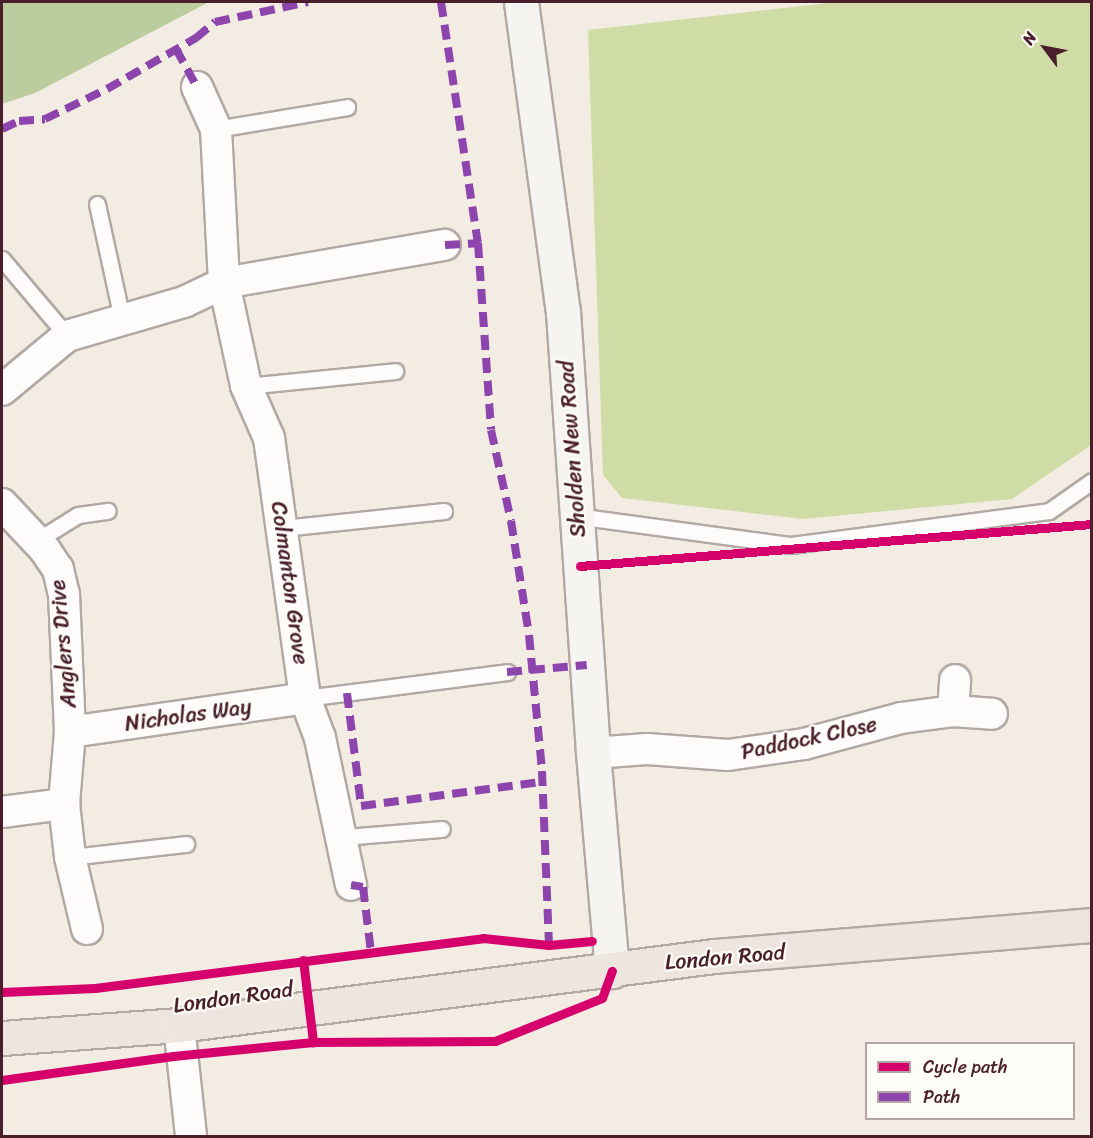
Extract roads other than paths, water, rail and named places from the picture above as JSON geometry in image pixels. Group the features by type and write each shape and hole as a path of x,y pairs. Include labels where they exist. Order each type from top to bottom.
{"main road":[{"name":"London Road","path":"2,1038 179,1025 612,971 714,956 1092,925"}],"street":[{"name":"Sholden New Road","path":"521,2 563,312 592,753 612,971"},
{"name":"Colmanton Grove","path":"197,87 216,129 224,283 246,387 269,438 305,698 315,715 344,837 351,885"},
{"path":"2,390 67,336 184,302 224,283 445,245"},
{"name":"Anglers Drive","path":"2,504 58,569 64,594 70,732 64,804 70,857 87,929"},
{"path":"953,711 955,680"},
{"name":"Nicholas Way","path":"70,732 305,698"},
{"name":"Paddock Close","path":"592,753 647,749 728,755 804,744 901,718 953,711 992,714"},
{"path":"2,812 64,804"},
{"path":"179,1025 191,1137"}],"lane":[{"path":"216,129 347,107"},
{"path":"97,204 122,319"},
{"path":"2,259 67,336"},
{"path":"246,387 395,371"},
{"path":"576,516 791,544 1049,511 1092,481"},
{"path":"36,541 78,516 108,511"},
{"path":"283,528 444,511"},
{"path":"305,698 507,672"},
{"path":"344,837 442,829"},
{"path":"70,857 186,844"}]}
